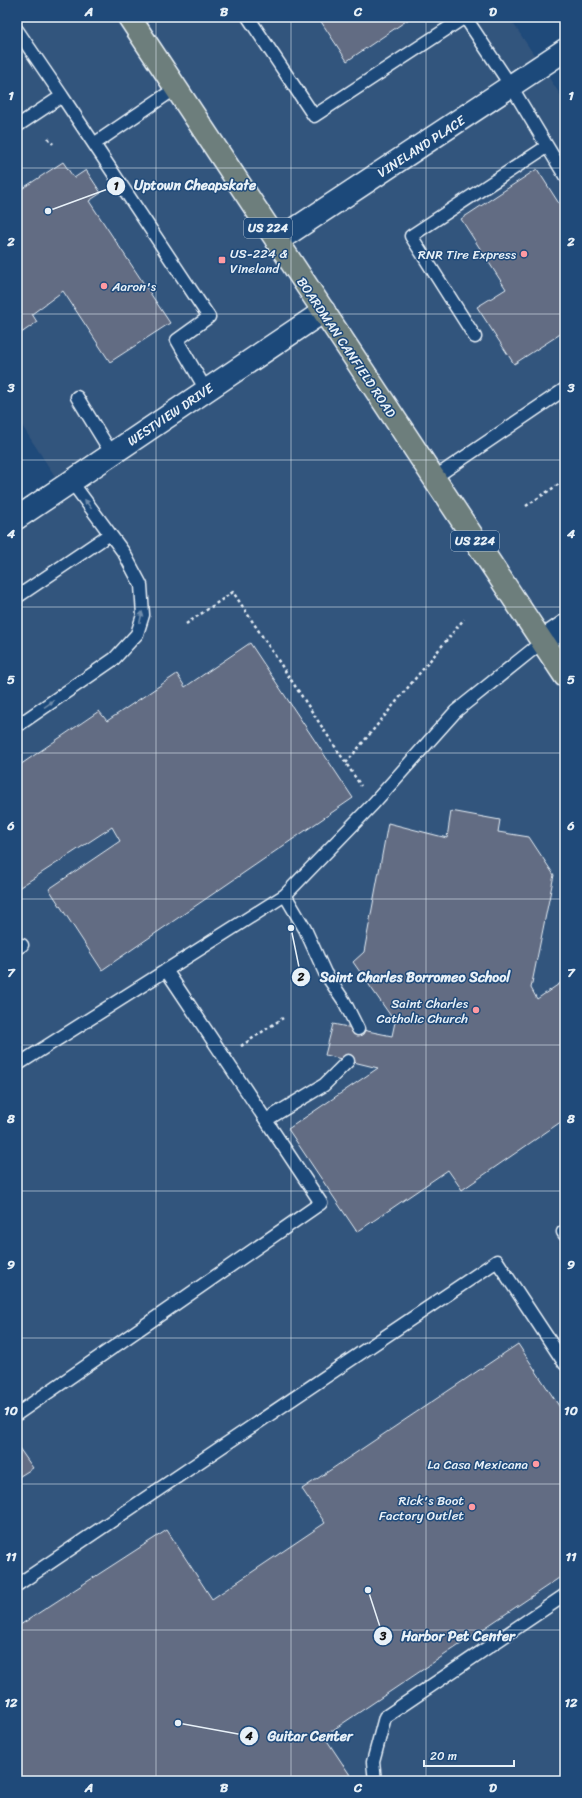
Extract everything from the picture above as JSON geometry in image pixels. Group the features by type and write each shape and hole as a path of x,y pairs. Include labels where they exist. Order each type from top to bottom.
{"main road":[{"name":"BOARDMAN CANFIELD ROAD","path":"129,17 565,676"}],"street":[{"name":"VINELAND PLACE","path":"277,241 565,50"},
{"name":"WESTVIEW DRIVE","path":"17,518 324,311"},
{"path":"542,642 565,626"}],"lane":[{"path":"248,17 314,116 465,17 511,86 546,147 565,176"},
{"path":"17,30 209,317 177,340 206,390"},
{"path":"94,144 176,88"},
{"path":"17,126 62,96"},
{"path":"475,336 411,236 546,147"},
{"path":"434,478 565,389"},
{"path":"77,397 112,454"},
{"path":"17,726 114,659 137,634 143,615 141,585 124,553 71,481"},
{"path":"17,597 110,534"},
{"path":"17,1065 285,895 373,804 456,711 542,642"},
{"path":"285,895 305,929 325,973 344,1001 358,1029"},
{"path":"17,1414 320,1203 166,970"},
{"path":"266,1120 324,1085 348,1061"},
{"path":"17,1585 497,1261 565,1364"},
{"path":"375,1781 372,1762 385,1717 565,1595"}],"path":[{"path":"48,138 53,144"},
{"path":"526,506 565,480"},
{"path":"186,624 233,592 373,804"},
{"path":"346,763 464,619"},
{"path":"224,1057 283,1018"}],"shaded area":[{"path":"17,17 509,17 565,102 565,1781 17,1781 17,518 62,487 17,418"}],"building":[{"path":"318,17 412,17 347,61"},
{"path":"63,162 74,178 86,170 101,193 89,201 170,323 110,362 63,291 32,314 37,322 17,336 17,192"},
{"name":"RNR Tire Express","path":"537,169 565,213 565,331 514,364 477,307 506,289 461,219"},
{"path":"250,643 353,798 102,970 49,889 120,841 112,827 17,889 17,767 99,711 107,721 177,674 185,687"},
{"name":"Saint Charles Catholic Church","path":"451,811 500,820 498,832 529,837 554,875 531,988 537,999 562,982 565,986 565,1119 462,1190 448,1170 357,1232 288,1129 378,1068 325,1055 333,1024 392,1036 395,1022 353,962 364,952 388,823 447,838"},
{"path":"518,1344 565,1415 565,1574 324,1736 354,1781 17,1781 17,1627 167,1530 212,1599 325,1523 302,1489"},
{"path":"17,1445 33,1468 17,1478"}],"place":[{"name":"Uptown Cheapskate","path":"48,211"},
{"name":"RNR Tire Express","path":"524,254"},
{"name":"US-224 & Vineland","path":"222,260"},
{"name":"Aaron's","path":"104,286"},
{"name":"Saint Charles Borromeo School","path":"291,928"},
{"name":"Saint Charles Catholic Church","path":"476,1010"},
{"name":"La Casa Mexicana","path":"536,1464"},
{"name":"Rick's Boot Factory Outlet","path":"472,1507"},
{"name":"Harbor Pet Center","path":"368,1590"},
{"name":"Guitar Center","path":"178,1723"}]}
